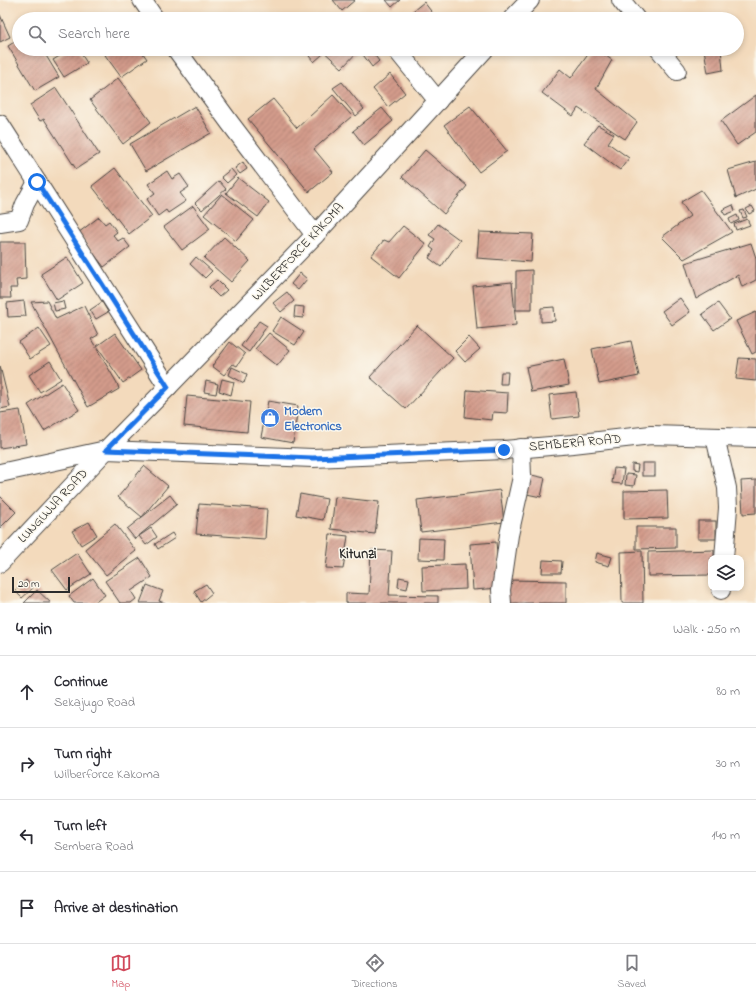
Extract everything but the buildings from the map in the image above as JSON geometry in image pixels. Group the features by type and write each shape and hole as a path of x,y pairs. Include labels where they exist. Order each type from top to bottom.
{"street":[{"path":"142,0 150,12"},
{"path":"519,12 530,0"},
{"path":"621,0 630,12"},
{"path":"181,56 315,235"},
{"path":"402,56 438,102"},
{"name":"WILBERFORCE KAKOMA","path":"106,450 315,235 479,56"},
{"path":"665,56 677,71"},
{"path":"0,124 168,387"},
{"path":"0,223 19,220 25,204 37,182"},
{"name":"SEMBERA ROAD","path":"0,473 106,450 313,458 521,448 651,436 756,438"},
{"path":"715,437 727,488 728,508 724,555"},
{"path":"502,603 502,590 509,535 522,477 521,448"},
{"name":"LUNGUJJA ROAD","path":"0,563 106,450"}],"place":[{"name":"Modern Electronics","path":"270,418"}],"district":[{"name":"Kitunzi","path":"358,554"}],"route":[{"path":"37,182 168,387 106,450 313,458 504,450"}]}
